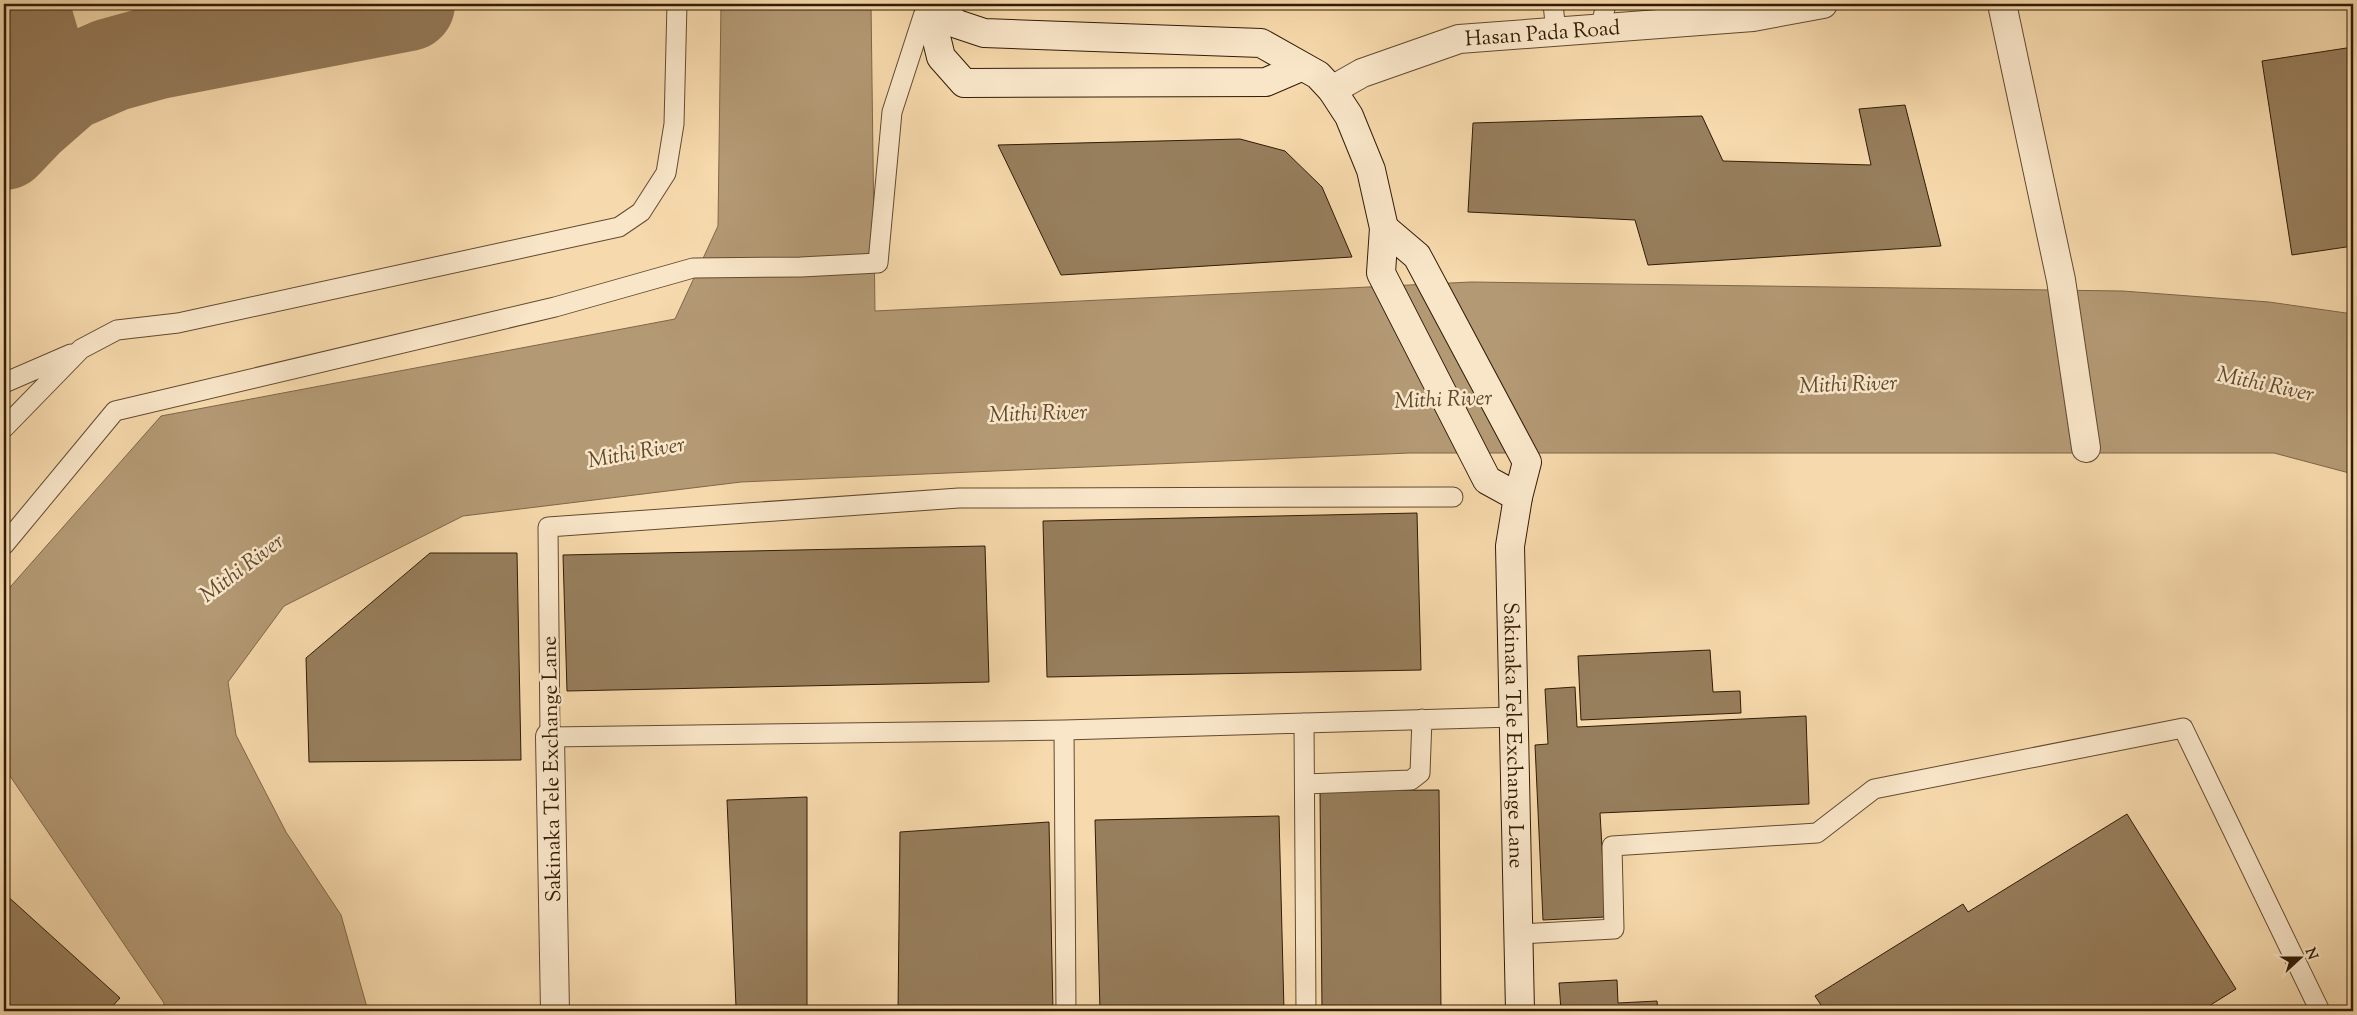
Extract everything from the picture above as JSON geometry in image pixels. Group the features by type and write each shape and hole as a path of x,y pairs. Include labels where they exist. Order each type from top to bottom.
{"street":[{"path":"928,4 941,57 964,83 1266,82 1301,67"},
{"path":"928,4 957,24 984,32 1261,43 1318,75 1332,90 1349,116 1371,170 1384,228 1381,273 1487,480 1518,497"},
{"name":"Hasan Pada Road","path":"1332,90 1362,72 1459,39 1556,32 1603,17 1693,13 1753,17 1823,4"},
{"path":"2002,4 2062,280 2086,448"},
{"name":"Sakinaka Tele Exchange Lane","path":"1384,228 1417,256 1527,462 1518,497 1510,546 1520,1011"},
{"name":"Sakinaka Tele Exchange Lane","path":"550,737 555,1011"}],"lane":[{"path":"4,383 81,349 117,330 178,323 619,227 641,212 666,173 674,124 677,4"},
{"path":"4,545 115,411 555,307 692,268 801,267 878,263 892,112 928,4"},
{"path":"1553,4 1556,32"},
{"path":"4,428 81,349"},
{"name":"Sakinaka Tele Exchange Lane","path":"550,737 548,527 959,498 1453,498"},
{"path":"550,737 1064,730 1513,717"},
{"path":"1305,784 1411,780 1420,774 1422,720"},
{"path":"1304,723 1306,1011"},
{"path":"1518,934 1614,929 1612,846 1817,833 1874,789 2183,728 2320,1011"},
{"path":"1064,730 1066,1011"}],"water":[{"name":"Mithi River","path":"721,4 871,4 875,311 1471,282 2123,291 2269,302 2353,314 2353,474 2274,453 1409,453 741,482 463,516 284,606 228,682 236,735 286,832 341,915 368,1011 163,1011 164,1003 10,776 4,749 4,594 161,416 675,319 718,226"}],"building":[{"path":"2353,47 2353,246 2292,255 2262,61"},
{"path":"1905,105 1941,246 1648,265 1635,220 1468,212 1473,123 1702,116 1723,161 1871,165 1859,109"},
{"path":"1240,139 1285,151 1322,187 1352,257 1061,275 998,145"},
{"path":"1417,513 1421,670 1047,677 1043,521"},
{"path":"985,546 989,682 567,691 563,555"},
{"path":"430,553 517,553 521,760 309,762 306,658"},
{"path":"1710,650 1713,692 1740,691 1741,713 1581,720 1578,656"},
{"path":"1575,687 1577,727 1806,716 1809,804 1600,813 1606,917 1543,920 1535,745 1548,744 1545,689"},
{"path":"1439,790 1441,1011 1322,1011 1320,791"},
{"path":"807,797 807,1011 646,1011 646,1008 736,1007 727,800"},
{"path":"2127,814 2236,989 2201,1011 1825,1011 1815,996 1963,904 1968,912"},
{"path":"1279,816 1284,1011 1100,1011 1095,820"},
{"path":"1049,822 1053,1011 898,1011 900,832"},
{"path":"4,893 120,998 108,1011 4,1011"},
{"path":"1617,980 1618,1003 1657,1001 1658,1011 1561,1011 1559,983"}],"taxiway":[{"path":"4,143 27,119 39,63 23,9 18,4"},
{"path":"27,119 67,84 111,65 158,52 408,4"}]}
